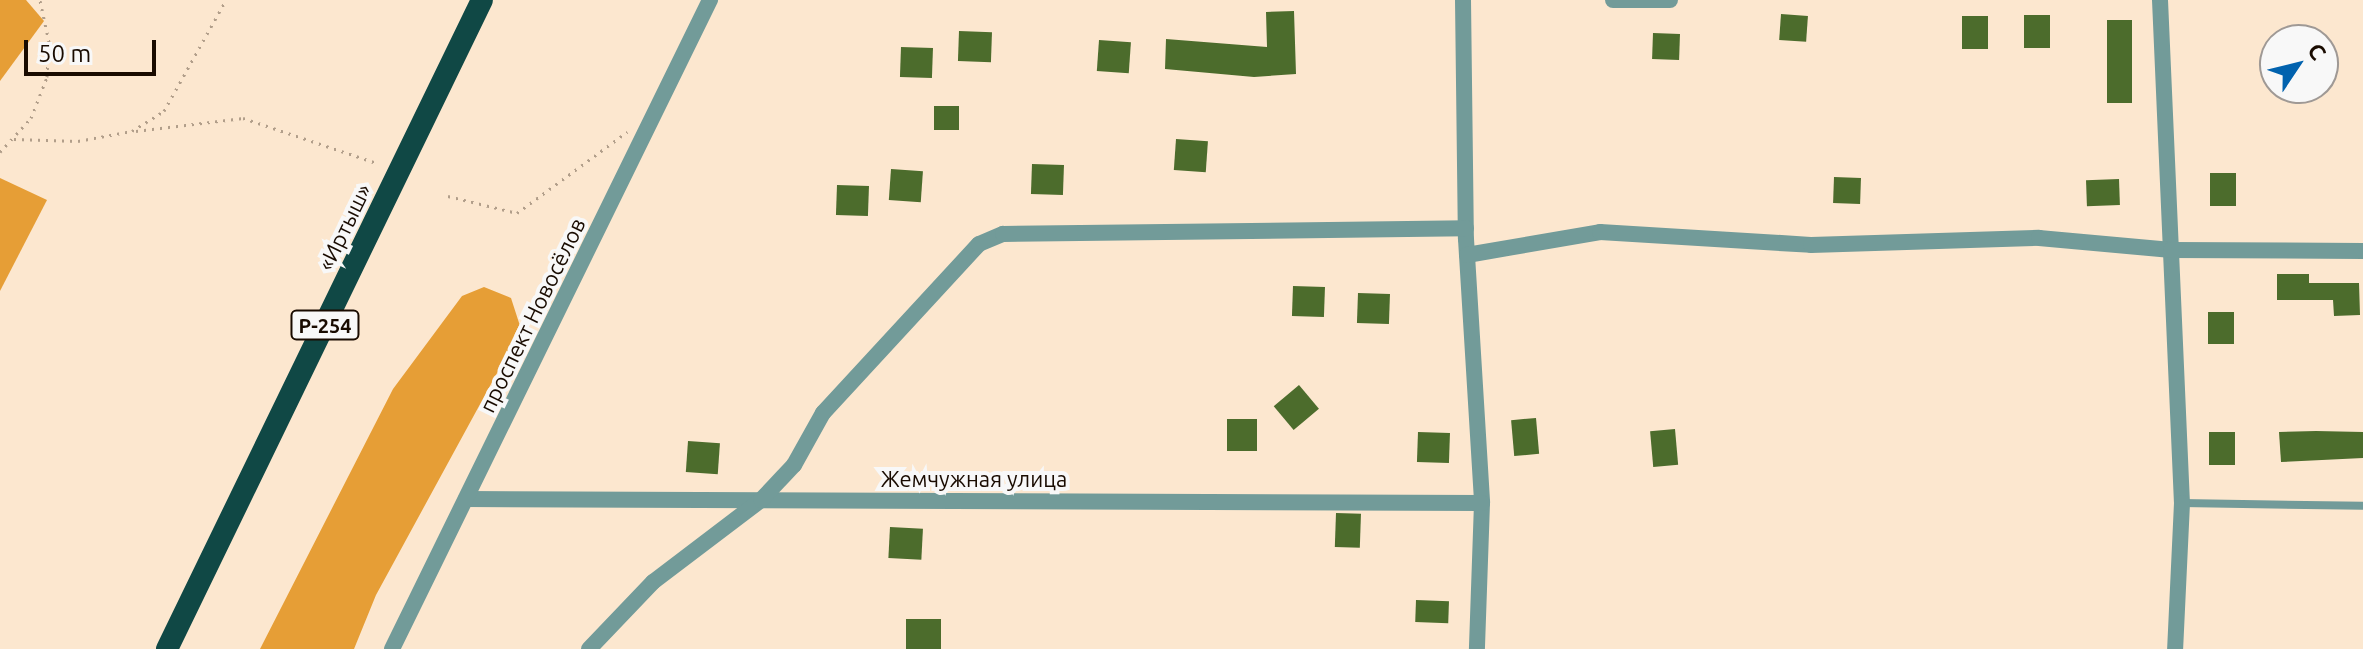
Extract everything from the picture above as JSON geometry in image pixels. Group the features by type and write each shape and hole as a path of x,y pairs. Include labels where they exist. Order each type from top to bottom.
{"highway":[{"name":"«Иртыш»","path":"167,649 482,0"}],"street":[{"name":"проспект Новосёлов","path":"392,649 710,0"},
{"path":"1463,0 1467,255 1482,503 1477,649"},
{"path":"1613,0 1670,0"},
{"path":"2160,0 2182,503 2175,649"},
{"path":"589,649 653,582 761,500 794,465 823,413 979,244 1003,234 1466,228"},
{"path":"1467,255 1600,232 1811,245 2039,238 2171,250 2363,251"},
{"name":"Жемчужная улица","path":"466,499 1482,503"}],"lane":[{"path":"2182,503 2363,506"},
{"path":"157,649 230,522"}],"path":[{"path":"0,152 31,118 47,77 49,42 40,0"},
{"path":"132,131 164,111 226,0"},
{"path":"14,139 78,141 132,131 243,118 377,163"},
{"path":"448,196 517,213 561,184 617,136 651,125"}],"shaded area":[{"path":"0,0 26,0 44,21 0,81"},
{"path":"0,178 47,200 0,291"},
{"path":"484,287 511,298 521,329 376,595 354,649 260,649 393,389 462,296"}],"building":[{"path":"1294,11 1296,74 1254,77 1165,69 1166,39 1267,47 1266,12"},
{"path":"1781,14 1808,16 1806,42 1779,40"},
{"path":"2024,15 2050,15 2050,48 2024,48"},
{"path":"1962,16 1988,16 1988,49 1962,49"},
{"path":"2107,20 2132,20 2132,103 2107,103"},
{"path":"959,31 992,32 991,62 958,61"},
{"path":"1653,33 1680,34 1679,60 1652,59"},
{"path":"1099,40 1131,42 1129,73 1097,71"},
{"path":"901,47 933,48 932,78 900,77"},
{"path":"934,106 959,106 959,130 934,130"},
{"path":"1176,139 1208,141 1206,172 1174,170"},
{"path":"1032,164 1064,165 1063,195 1031,194"},
{"path":"891,169 923,171 921,202 889,200"},
{"path":"2210,173 2236,173 2236,206 2210,206"},
{"path":"1834,177 1861,178 1860,204 1833,203"},
{"path":"2119,179 2120,205 2087,206 2086,180"},
{"path":"837,185 869,186 868,216 836,215"},
{"path":"2277,274 2309,274 2309,283 2359,283 2360,315 2334,316 2333,300 2277,300"},
{"path":"1293,286 1325,287 1324,317 1292,316"},
{"path":"1358,293 1390,294 1389,324 1357,323"},
{"path":"2208,312 2234,312 2234,344 2208,344"},
{"path":"1299,385 1319,409 1294,430 1274,406"},
{"path":"1536,418 1539,454 1514,456 1511,420"},
{"path":"1227,419 1257,419 1257,451 1227,451"},
{"path":"1675,429 1678,465 1653,467 1650,431"},
{"path":"1418,432 1450,433 1449,463 1417,462"},
{"path":"2209,432 2235,432 2235,465 2209,465"},
{"path":"2279,432 2363,432 2363,458 2281,462"},
{"path":"688,441 720,443 718,474 686,472"},
{"path":"1336,513 1361,514 1360,548 1335,547"},
{"path":"890,527 923,529 921,560 888,558"},
{"path":"1416,600 1449,601 1448,623 1415,622"},
{"path":"906,619 941,619 941,649 906,649"}]}
